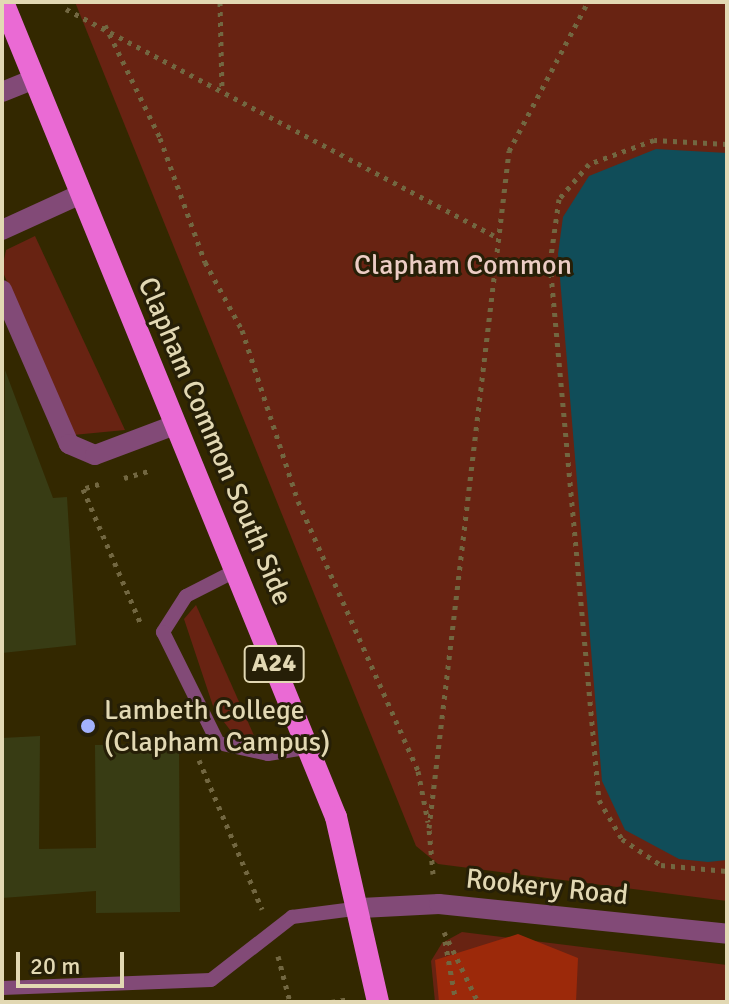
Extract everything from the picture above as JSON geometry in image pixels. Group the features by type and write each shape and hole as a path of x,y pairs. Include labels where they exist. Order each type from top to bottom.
{"highway":[{"name":"Clapham Common South Side","path":"3,2 31,80 81,194 172,426 237,570 307,748 361,908 378,1002"}],"street":[{"path":"2,92 31,80"},
{"path":"2,230 81,194"},
{"path":"2,290 69,444 95,455 172,426"},
{"name":"Rookery Road","path":"361,908 439,904 727,934"}],"lane":[{"path":"237,570 186,596 163,632 218,743 268,754 307,748"},
{"path":"2,988 211,980 292,917 361,908"}],"path":[{"path":"220,2 222,89"},
{"path":"429,828 494,236 509,151 588,2"},
{"path":"66,9 105,25 494,236"},
{"path":"105,25 160,138 205,262 242,330 298,501 418,771 429,828 433,874"},
{"path":"727,144 654,140 589,164 559,199 550,263 599,800 622,839 661,865 727,871"},
{"path":"456,1002 444,932 478,1002"}],"green space":[{"name":"Clapham Common","path":"75,2 727,2 727,901 438,864 416,846"},
{"path":"35,236 125,430 73,435 2,270 6,250"},
{"path":"196,605 256,740 237,739 214,709 184,619"},
{"path":"462,932 727,965 727,1002 435,1002 431,961 442,943"}],"shaded area":[{"path":"518,934 578,958 576,1002 439,1002 435,960"}],"water":[{"path":"656,149 727,153 727,860 708,862 679,859 625,830 602,781 558,254 563,217 589,176"}],"building":[{"path":"5,370 53,498 67,497 76,645 2,653"},
{"path":"40,736 39,849 96,848 95,745 179,744 180,912 96,913 96,891 2,898 2,738"}],"place":[{"name":"Lambeth College (Clapham Campus)","path":"88,726"}]}
